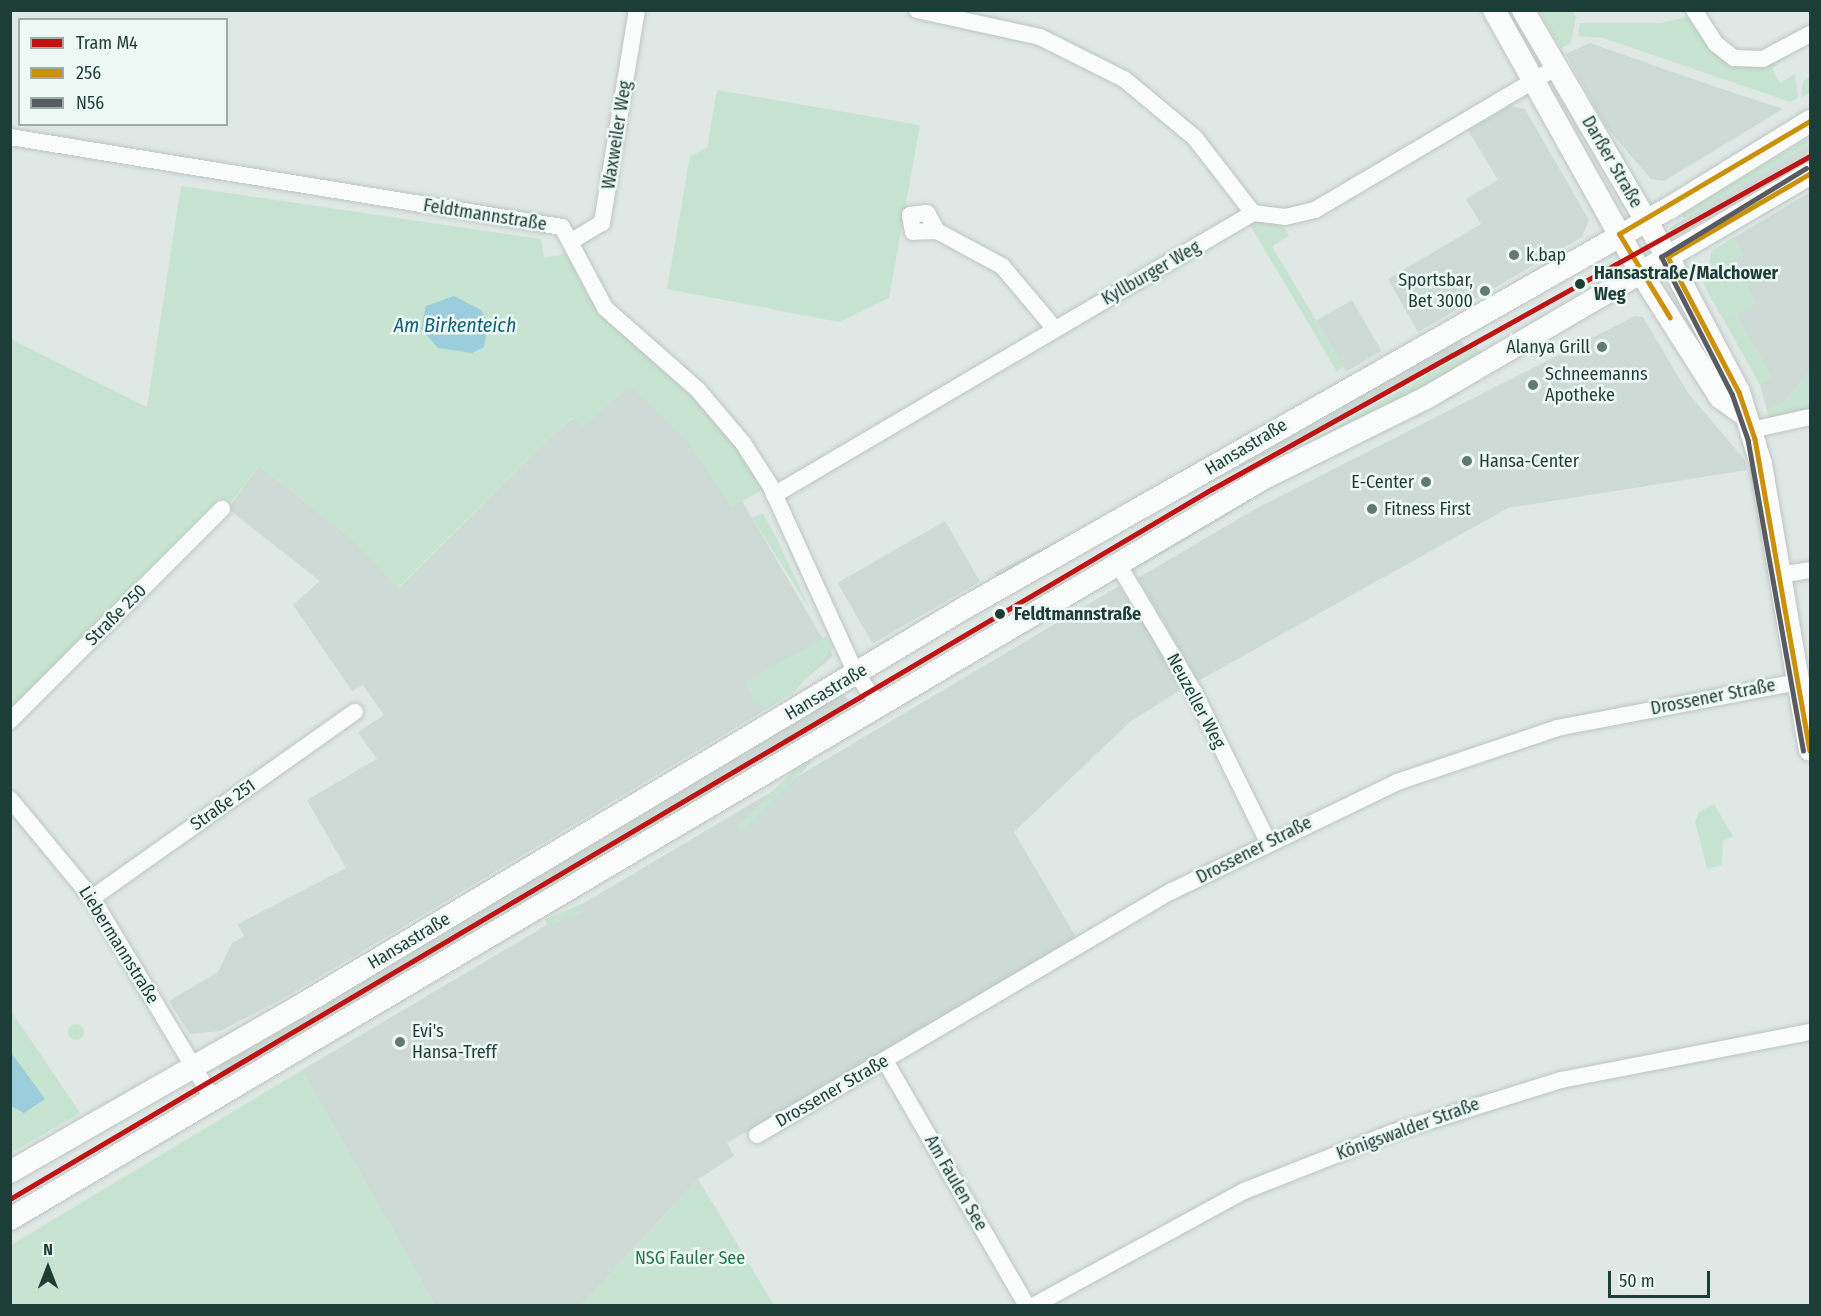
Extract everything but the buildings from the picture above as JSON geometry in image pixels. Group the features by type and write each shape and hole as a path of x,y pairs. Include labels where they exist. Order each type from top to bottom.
{"main road":[{"name":"Darßer Straße","path":"1494,10 1641,273 1720,397 1746,422"},
{"name":"Darßer Straße","path":"1523,10 1668,257 1739,392 1808,720 1810,750"},
{"name":"Hansastraße","path":"10,1172 192,1065 319,995 856,674 1646,220 1810,121"},
{"name":"Hansastraße","path":"10,1219 214,1101 1264,478 1426,398 1810,174"}],"street":[{"name":"Waxweiler Weg","path":"570,242 602,223 637,10"},
{"path":"917,10 1040,37 1124,79 1195,138 1253,213 1285,217 1315,210 1557,67"},
{"path":"1694,10 1716,44 1734,58 1763,59 1810,34"},
{"name":"Feldtmannstraße","path":"10,137 562,227 595,295 723,418 774,495 856,674 880,706"},
{"name":"Kyllburger Weg","path":"774,495 1253,213"},
{"path":"937,231 1002,266 1055,329"},
{"path":"1746,422 1810,417"},
{"name":"Straße 250","path":"10,721 222,509"},
{"name":"Neuzeller Weg","path":"1118,564 1194,692 1268,842"},
{"path":"1779,574 1810,570"},
{"name":"Drossener Straße","path":"757,1135 1172,891 1268,842 1397,782 1523,738 1799,682"},
{"name":"Straße 251","path":"92,898 355,712"},
{"name":"Liebermannstraße","path":"10,799 92,898 214,1101"},
{"name":"Königswalder Straße","path":"1033,1305 1244,1191 1391,1132 1561,1080 1810,1032"},
{"name":"Am Faulen See","path":"885,1061 1027,1305"}],"shaded area":[{"path":"1590,43 1783,109 1664,181 1651,179 1607,128 1566,54"},
{"path":"1510,106 1525,109 1589,220 1582,237 1418,332 1388,279 1481,224 1466,199 1498,180 1468,130"},
{"path":"1810,144 1810,160 1674,238 1669,228"},
{"path":"1810,192 1810,412 1769,418 1760,384 1704,285 1712,251"},
{"path":"1352,300 1382,351 1346,372 1316,320"},
{"path":"1635,316 1643,317 1688,393 1745,460 1747,470 1508,508 1198,681 1138,578 1257,508"},
{"path":"1459,336 1467,352 1003,589 995,573"},
{"path":"631,385 687,440 732,506 742,501 833,656 775,704 282,999 220,1031 190,1034 169,1001 218,972 232,943 244,936 238,924 346,868 307,800 377,759 358,732 384,715 363,685 352,691 293,605 320,581 228,509 259,466 351,538 399,588 556,432 573,418 583,426"},
{"path":"945,521 980,582 873,644 838,583"},
{"path":"1119,586 1185,687 1130,722 1014,832 1076,937 727,1143 734,1156 698,1179 581,1305 435,1305 302,1070"},
{"path":"843,694 853,704 226,1077 215,1066"}],"green space":[{"path":"1539,11 1572,11 1576,16 1571,43 1561,48"},
{"path":"1688,17 1722,59 1785,57 1772,69 1780,83 1795,74 1798,98 1790,102 1603,38 1578,36 1580,23 1660,23"},
{"path":"1810,77 1810,93 1801,98 1803,81"},
{"path":"717,90 920,125 889,298 839,322 667,289 690,156 707,148"},
{"path":"1810,137 1810,144 1684,219 1682,214"},
{"path":"181,186 541,239 544,258 566,254 591,300 713,416 767,487 732,507 687,440 631,385 583,427 572,418 398,588 351,538 259,466 232,502 219,498 11,707 11,339 147,407"},
{"path":"1255,220 1280,221 1289,236 1272,246 1343,366 1337,372 1249,223"},
{"path":"1734,237 1744,255 1734,261 1757,303 1724,321 1704,285 1712,251"},
{"path":"1738,316 1772,378 1760,385 1726,323"},
{"path":"1476,347 1480,353 1451,371 1018,614 1015,609"},
{"path":"1810,370 1810,412 1769,418 1767,410 1785,400"},
{"path":"1455,394 1456,397 1361,428 1360,425"},
{"path":"1248,498 1253,500 1133,571 1136,565"},
{"path":"763,513 774,533 811,611 752,518"},
{"path":"827,636 833,649 792,694 767,707 755,701 744,683"},
{"path":"831,718 595,864 592,860"},
{"path":"806,758 811,763 742,832 737,827"},
{"path":"1714,804 1733,836 1723,841 1722,865 1707,869 1695,822 1699,812"},
{"path":"580,866 583,871 241,1077 238,1072"},
{"path":"581,904 584,911 548,927 545,919"},
{"path":"10,1009 80,1113 11,1153 10,1153"},
{"path":"73,1024 79,1024 84,1032 82,1038 73,1040 68,1035 68,1029"},
{"path":"302,1070 435,1305 11,1305 11,1245"},
{"name":"NSG Fauler See","path":"698,1179 774,1305 581,1305"}],"water":[{"name":"Am Birkenteich","path":"454,296 481,310 488,322 484,347 472,353 438,348 421,329 426,306"},
{"path":"10,1051 45,1099 24,1113 11,1106"}],"tram line":[{"name":"M4","path":"10,1199 1212,489 1810,156"}],"transit line":[{"name":"256","path":"1670,318 1619,234 1810,121"},
{"name":"N56","path":"1803,751 1748,441 1732,395 1661,257 1806,168"},
{"name":"256","path":"1810,174 1668,257 1739,392 1755,439 1810,750"}],"place":[{"name":"k.bap","path":"1514,255"},
{"name":"Hansastraße/Malchower Weg","path":"1580,284"},
{"name":"Sportsbar, Bet 3000","path":"1485,291"},
{"name":"Alanya Grill","path":"1602,347"},
{"name":"Schneemanns Apotheke","path":"1533,385"},
{"name":"Hansa-Center","path":"1467,461"},
{"name":"E-Center","path":"1426,482"},
{"name":"Fitness First","path":"1372,509"},
{"name":"Feldtmannstraße","path":"1000,614"},
{"name":"Evi's Hansa-Treff","path":"400,1042"}]}
